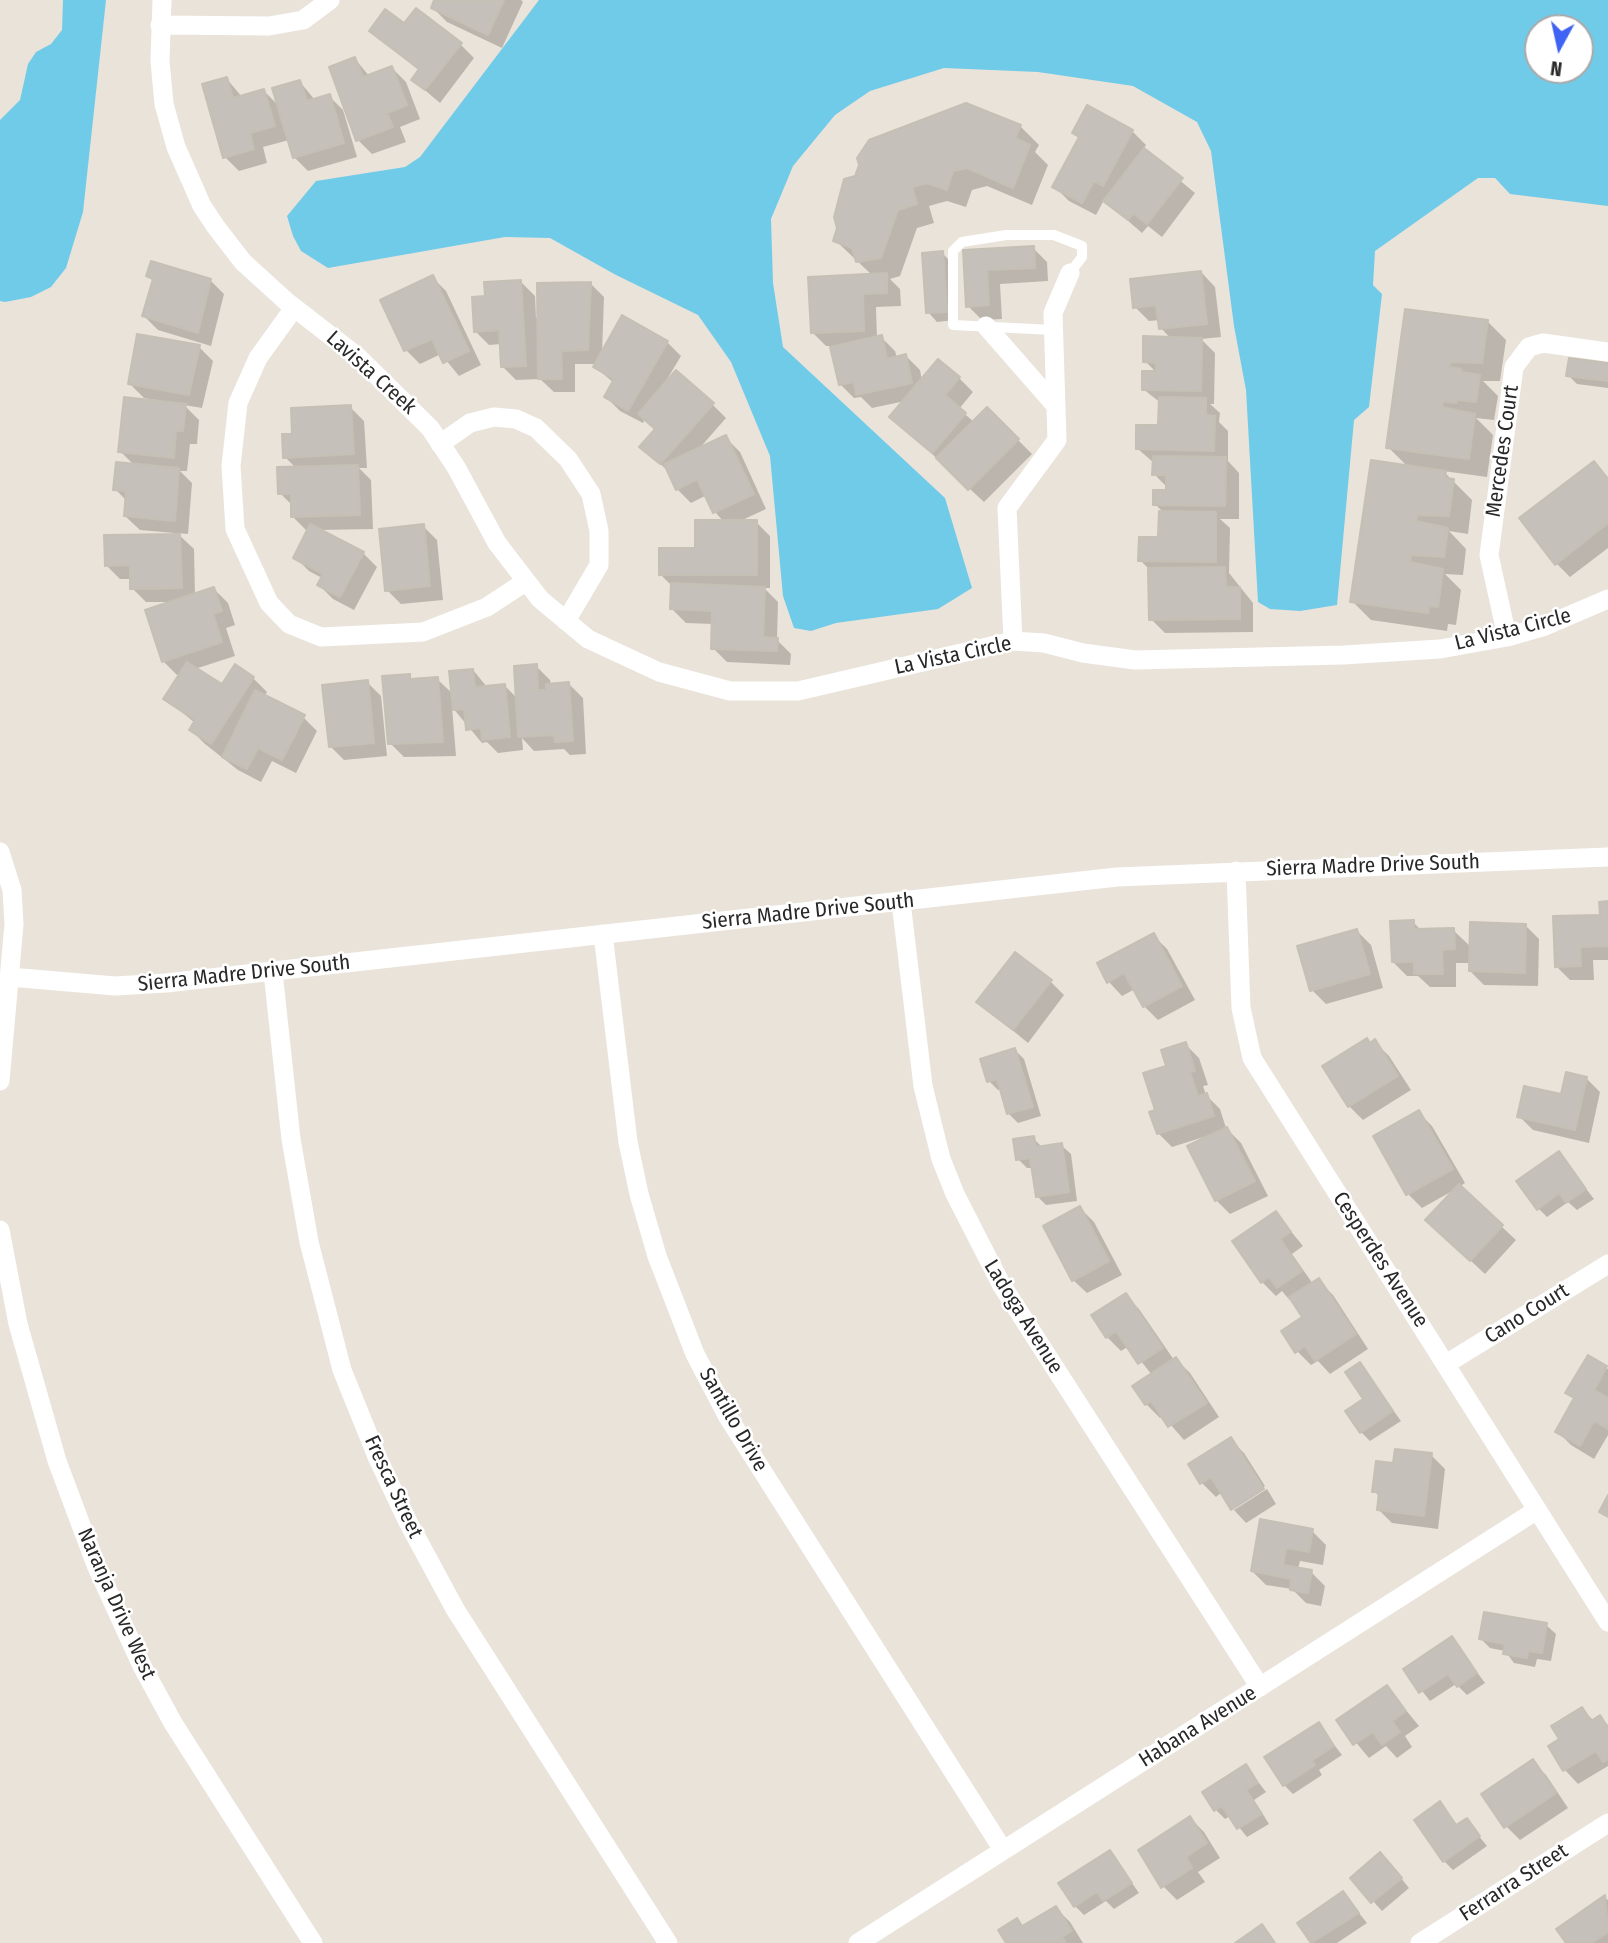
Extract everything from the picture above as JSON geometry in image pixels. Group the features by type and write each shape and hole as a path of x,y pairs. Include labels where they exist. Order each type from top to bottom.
{"street":[{"path":"162,0 160,25 164,104 176,147 202,206 243,262 295,308 258,358 238,403 231,466 235,529 269,603 289,624 321,637 423,632 487,607 525,582"},
{"path":"160,25 269,26 303,20 330,0"},
{"path":"1013,641 1007,508 1057,440 1053,313 1070,273"},
{"name":"Lavista Creek","path":"295,308 358,357 404,400 440,444"},
{"path":"986,326 1056,406"},
{"name":"Mercedes Court","path":"1507,636 1489,555 1514,367 1529,347 1543,343 1608,352"},
{"path":"440,444 470,423 494,417 516,419 536,428 568,459 591,494 600,531 598,565 566,621"},
{"name":"La Vista Circle","path":"440,444 497,543 525,582 566,621 588,639 659,672 730,691 798,691 1013,641 1045,643 1083,653 1135,660 1426,650 1507,636 1583,612 1608,599"},
{"path":"0,852 12,890 14,924 0,1081"},
{"name":"Sierra Madre Drive South","path":"10,977 115,986 273,972 1116,877 1608,857"},
{"name":"Cesperdes Avenue","path":"1236,871 1241,1008 1252,1058 1608,1622"},
{"name":"Ladoga Avenue","path":"901,902 926,1099 941,1159 967,1220 1000,1284 1260,1687"},
{"name":"Santillo Drive","path":"603,934 628,1142 636,1181 657,1256 695,1353 728,1417 1003,1850"},
{"name":"Fresca Street","path":"273,972 291,1139 309,1242 342,1370 368,1434 408,1522 456,1609 668,1943"},
{"name":"Naranja Drive West","path":"0,1230 18,1324 53,1449 96,1564 142,1666 173,1723 313,1943"},
{"name":"Cano Court","path":"1446,1364 1608,1264"},
{"name":"Habana Avenue","path":"858,1943 1537,1510"},
{"name":"Ferrarra Street","path":"1420,1943 1608,1823"}],"lane":[{"path":"1053,330 953,325 953,261 956,245 1006,235 1054,235 1082,246 1082,257 1070,273"}],"water":[{"path":"63,0 106,0 83,212 66,268 51,287 31,297 0,301 0,120 20,100 28,64 36,52 51,44 62,30"},
{"path":"539,0 1608,0 1608,206 1510,194 1495,178 1478,178 1375,251 1373,285 1382,294 1369,407 1354,420 1337,605 1300,611 1270,609 1258,602 1246,390 1234,326 1211,151 1197,122 1133,86 1038,72 944,68 870,91 835,115 793,166 771,219 773,283 783,347 945,498 972,588 938,609 836,623 811,631 794,628 783,596 770,456 731,362 698,315 616,275 550,238 505,237 328,268 301,251 287,216 316,181 405,167 420,157"}],"building":[{"path":"434,0 504,0 488,35 431,8"},
{"path":"416,8 462,43 425,90 411,80 419,69 369,31 385,9 404,23"},
{"path":"355,57 363,77 392,66 407,105 387,113 393,127 356,141 329,67"},
{"path":"227,77 233,98 264,89 275,126 250,133 254,149 223,158 202,84"},
{"path":"300,80 307,101 330,94 344,143 293,158 272,88"},
{"path":"966,103 1021,125 1015,138 1030,145 1013,188 967,168 953,171 947,190 927,183 912,187 917,204 898,210 881,258 856,262 852,248 833,241 837,228 834,217 844,179 855,176 859,165 857,158 869,140"},
{"path":"1087,105 1133,130 1103,186 1094,181 1082,203 1052,187 1079,137 1072,133"},
{"path":"1144,148 1183,178 1147,224 1133,213 1128,220 1103,201"},
{"path":"1034,246 1035,268 987,270 989,305 966,307 963,250"},
{"path":"943,251 947,312 926,313 922,253"},
{"path":"151,261 211,279 198,333 142,316 153,279 146,276"},
{"path":"1201,271 1207,324 1159,329 1156,305 1133,308 1130,279"},
{"path":"887,273 887,293 863,294 864,331 811,333 808,277"},
{"path":"433,275 469,351 443,363 432,339 404,351 380,300"},
{"path":"521,280 526,366 501,367 499,330 474,332 472,297 485,296 484,282"},
{"path":"591,282 588,350 561,351 562,379 538,379 537,283"},
{"path":"1405,309 1488,320 1482,363 1450,362 1449,367 1480,375 1476,402 1443,401 1442,407 1475,414 1469,459 1386,448"},
{"path":"622,315 668,341 628,411 604,397 614,379 593,367"},
{"path":"137,334 200,345 189,395 128,384"},
{"path":"882,335 887,359 906,354 912,383 856,395 854,382 839,385 830,347"},
{"path":"1143,336 1202,338 1201,391 1142,390 1142,371 1156,371 1156,363 1143,362"},
{"path":"1569,358 1608,363 1608,381 1566,376"},
{"path":"938,359 960,377 945,395 966,413 932,453 889,417"},
{"path":"676,370 714,403 660,464 639,447 655,429 638,414"},
{"path":"124,397 186,404 183,431 176,431 174,458 118,452"},
{"path":"1159,397 1206,398 1206,415 1215,416 1214,451 1136,449 1136,425 1158,425"},
{"path":"351,405 354,454 283,458 282,434 292,434 291,408"},
{"path":"987,407 1019,439 968,490 936,458"},
{"path":"726,435 754,494 713,513 697,479 676,490 664,464"},
{"path":"1153,456 1226,457 1225,506 1153,505 1153,490 1166,490 1166,475 1152,475"},
{"path":"1371,460 1446,471 1445,478 1454,479 1449,516 1417,515 1416,521 1448,528 1444,557 1411,555 1410,562 1443,569 1438,607 1429,606 1428,613 1350,602"},
{"path":"1594,461 1608,479 1608,523 1555,565 1519,518"},
{"path":"116,462 179,468 175,521 124,516 126,491 113,490"},
{"path":"358,465 360,515 291,517 291,494 278,494 277,467"},
{"path":"1159,511 1216,512 1216,562 1138,561 1139,537 1158,537"},
{"path":"695,520 757,520 757,575 659,575 659,548 695,548"},
{"path":"310,524 364,552 340,597 317,585 323,574 293,558"},
{"path":"424,524 430,586 385,591 379,529"},
{"path":"180,534 182,588 130,589 130,565 105,566 104,535"},
{"path":"1225,567 1226,587 1240,587 1240,619 1149,620 1148,568"},
{"path":"671,583 765,587 763,637 778,638 777,651 711,649 712,611 670,609"},
{"path":"214,587 222,611 213,614 222,642 162,662 145,610"},
{"path":"187,662 222,684 235,664 254,677 211,744 189,730 195,720 163,699"},
{"path":"537,664 538,690 546,690 546,684 569,682 573,741 555,742 554,735 518,737 514,666"},
{"path":"473,669 475,687 505,684 510,737 482,740 481,728 466,730 464,709 453,710 449,671"},
{"path":"410,674 410,679 438,677 443,742 388,744 382,676"},
{"path":"368,680 374,743 329,747 322,685"},
{"path":"255,690 305,715 282,760 258,748 247,769 222,757"},
{"path":"1608,901 1608,946 1580,947 1581,966 1555,967 1553,916 1600,915 1599,902"},
{"path":"1414,920 1414,929 1454,928 1455,949 1442,950 1443,974 1414,974 1414,962 1392,962 1390,921"},
{"path":"1470,922 1526,924 1525,973 1469,971"},
{"path":"1357,929 1370,974 1310,991 1297,946"},
{"path":"1154,933 1182,986 1143,1007 1124,973 1107,983 1097,963"},
{"path":"1015,952 1052,980 1013,1030 976,1002"},
{"path":"1367,1038 1370,1043 1375,1039 1398,1076 1348,1107 1322,1066"},
{"path":"1186,1042 1195,1071 1190,1072 1198,1096 1207,1093 1214,1116 1157,1134 1149,1112 1155,1110 1143,1073 1166,1066 1161,1050"},
{"path":"1015,1048 1033,1107 1007,1114 997,1079 987,1082 980,1059"},
{"path":"1566,1072 1587,1077 1575,1130 1517,1117 1524,1086 1561,1094"},
{"path":"1419,1110 1453,1169 1406,1195 1373,1136"},
{"path":"1227,1127 1255,1181 1215,1201 1187,1146"},
{"path":"1034,1136 1036,1147 1062,1143 1069,1192 1036,1197 1030,1158 1016,1160 1013,1139"},
{"path":"1559,1151 1586,1189 1566,1203 1559,1193 1537,1210 1516,1181"},
{"path":"1459,1184 1503,1225 1470,1261 1425,1220"},
{"path":"1080,1206 1109,1261 1072,1281 1043,1226"},
{"path":"1276,1211 1291,1232 1280,1239 1302,1271 1277,1288 1269,1277 1261,1283 1232,1241"},
{"path":"1319,1278 1356,1334 1315,1361 1305,1346 1295,1353 1281,1331 1302,1317 1289,1297"},
{"path":"1126,1293 1163,1348 1138,1364 1116,1331 1106,1338 1091,1315"},
{"path":"1588,1355 1607,1366 1594,1390 1608,1398 1608,1429 1594,1421 1580,1446 1555,1432 1574,1398 1565,1393"},
{"path":"1176,1357 1207,1403 1168,1427 1151,1401 1145,1405 1132,1386"},
{"path":"1360,1362 1393,1411 1360,1433 1345,1411 1363,1399 1345,1372"},
{"path":"1231,1437 1264,1489 1231,1510 1211,1477 1200,1484 1188,1464"},
{"path":"1395,1449 1432,1453 1424,1516 1377,1510 1379,1492 1372,1492 1376,1461 1393,1463"},
{"path":"1608,1495 1608,1517 1599,1512"},
{"path":"1260,1519 1313,1529 1309,1552 1286,1548 1283,1565 1312,1570 1308,1593 1290,1590 1291,1579 1251,1571"},
{"path":"1484,1612 1547,1623 1542,1653 1528,1651 1527,1658 1503,1654 1505,1644 1479,1639"},
{"path":"1452,1636 1477,1673 1457,1687 1448,1674 1419,1693 1403,1669"},
{"path":"1387,1685 1406,1711 1392,1721 1400,1732 1382,1745 1373,1732 1353,1745 1336,1720"},
{"path":"1582,1707 1591,1721 1600,1715 1608,1728 1608,1759 1603,1762 1596,1751 1563,1771 1548,1746 1559,1739 1551,1726"},
{"path":"1319,1722 1334,1746 1311,1761 1315,1765 1283,1786 1264,1757"},
{"path":"1533,1759 1556,1793 1504,1828 1481,1794"},
{"path":"1246,1764 1258,1783 1246,1790 1262,1814 1237,1829 1222,1806 1214,1811 1202,1792"},
{"path":"1440,1801 1456,1825 1467,1818 1480,1836 1443,1862 1414,1820"},
{"path":"1190,1816 1207,1843 1186,1857 1192,1868 1161,1888 1138,1850"},
{"path":"1110,1850 1132,1883 1103,1901 1097,1892 1074,1907 1058,1883"},
{"path":"1380,1852 1402,1878 1371,1903 1350,1878"},
{"path":"1343,1891 1359,1913 1311,1943 1297,1923"},
{"path":"1605,1895 1608,1932 1592,1943 1566,1943 1556,1929"},
{"path":"1056,1906 1072,1931 1062,1937 1066,1943 1006,1943 998,1930 1017,1918 1022,1926"},
{"path":"1262,1924 1275,1943 1235,1943"}]}
